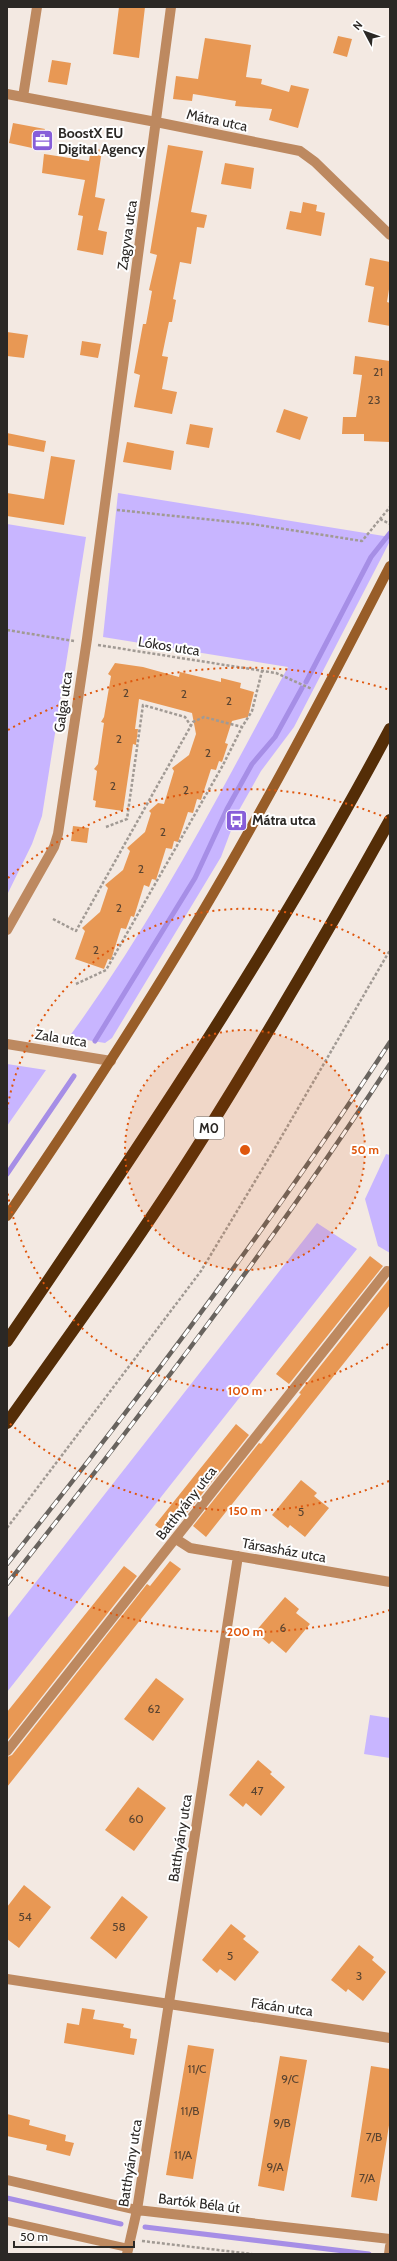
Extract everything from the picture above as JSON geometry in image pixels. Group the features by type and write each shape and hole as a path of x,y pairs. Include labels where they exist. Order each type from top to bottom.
{"highway":[{"path":"7,1341 135,1154 237,994 331,838 390,729"},
{"name":"M0","path":"7,1423 90,1306 206,1133 333,923 390,820"}],"street":[{"path":"23,97 37,7"},
{"name":"Zagyva utca","path":"110,466 171,7"},
{"name":"Mátra utca","path":"7,94 156,122 300,152 315,162 390,235"},
{"name":"Galga utca","path":"7,930 54,847 58,834 110,466"},
{"path":"7,1216 111,1061 249,832 324,695 390,566"},
{"name":"Zala utca","path":"7,1044 111,1061"},
{"name":"Batthyány utca","path":"7,1751 387,1271"},
{"name":"Társasház utca","path":"176,1539 190,1548 390,1582"},
{"name":"Batthyány utca","path":"127,2251 137,2210 238,1556"},
{"path":"7,1979 169,2005"},
{"name":"Fácán utca","path":"169,2005 390,2038"},
{"name":"Bartók Béla út","path":"7,2180 137,2210 390,2239"},
{"path":"389,2254 390,2246"}],"lane":[{"path":"7,2221 127,2251"}],"path":[{"path":"104,509 252,524 362,541 390,507"},
{"path":"380,519 390,524"},
{"name":"Lókos utca","path":"7,630 262,671 285,676 324,695"},
{"path":"76,984 106,970 223,765 242,727 252,712 262,671"},
{"path":"106,827 127,819 143,705 185,717 191,726"},
{"path":"53,919 76,931 193,722 204,717 242,727"},
{"path":"7,1528 201,1270 272,1153 390,950"},
{"path":"127,2251 142,2241 252,2254"}],"shaded area":[{"path":"118,493 390,537 390,541 294,727 261,771 238,812 221,857 112,1038 105,1043 69,1037 130,948 158,903 288,667 103,637"},
{"path":"7,524 86,537 42,816 32,844 7,895"},
{"path":"7,1064 46,1070 7,1126"},
{"path":"386,1154 390,1155 390,1253 378,1246 365,1199"},
{"path":"317,1223 357,1249 7,1692 7,1619"},
{"path":"370,1715 390,1718 390,1758 364,1754"}],"building":[{"path":"119,7 145,7 139,58 113,54"},
{"path":"338,36 352,39 347,57 333,53"},
{"path":"205,38 251,45 246,77 262,79 261,84 289,92 291,85 309,89 298,128 269,120 272,109 235,106 236,101 193,94 192,101 173,99 176,76 198,79"},
{"path":"52,60 71,63 67,85 48,82"},
{"path":"13,123 45,129 43,136 49,137 46,151 9,143"},
{"path":"168,145 203,151 191,212 207,215 204,228 197,227 191,264 180,262 173,299 176,300 172,322 169,322 162,356 168,357 162,389 177,392 172,414 134,407 140,375 134,373 143,324 146,324 152,291 149,290 157,255 150,253"},
{"path":"91,148 102,150 95,197 105,199 98,230 107,232 103,255 77,250 83,216 78,215 85,180 42,173 44,154 89,161"},
{"path":"225,163 254,168 251,189 221,184"},
{"path":"303,202 317,205 316,211 325,213 321,236 286,229 290,211 301,213"},
{"path":"370,258 390,262 390,283 387,302 390,303 390,326 368,322 374,287 365,285"},
{"path":"7,332 28,335 24,358 7,356"},
{"path":"82,341 101,344 98,358 80,355"},
{"path":"355,356 390,361 390,442 364,441 364,434 342,434 343,417 356,417 362,375 353,374"},
{"path":"284,409 308,417 300,440 276,432"},
{"path":"190,424 213,428 209,448 186,444"},
{"path":"7,433 46,441 44,452 7,445"},
{"path":"127,442 174,451 171,470 123,462"},
{"path":"51,456 75,460 64,525 7,516 7,493 44,499"},
{"path":"115,663 143,667 179,677 180,672 221,682 221,678 241,683 240,688 254,692 248,717 232,721 225,743 228,744 222,762 219,761 216,770 211,769 201,800 197,799 193,813 188,812 178,842 174,841 172,849 166,848 156,880 152,879 149,887 144,885 134,917 131,916 126,929 121,928 111,960 108,959 104,969 75,959 85,931 82,928 100,912 108,888 105,885 123,870 130,851 127,848 145,832 151,813 149,811 158,803 164,804 174,771 172,768 189,755 196,734 192,713 139,699 135,729 138,729 136,745 133,744 123,811 95,807 96,801 93,800 97,771 94,769 98,764 104,723 101,722 104,717 111,676 108,674"},
{"path":"73,826 89,828 87,843 71,841"},
{"path":"370,1256 383,1266 289,1384 276,1374"},
{"path":"390,1278 390,1305 206,1537 193,1526 259,1443 261,1444 301,1394 299,1393"},
{"path":"236,1424 249,1435 183,1518 181,1517 167,1534 155,1525"},
{"path":"301,1480 317,1493 314,1496 329,1508 305,1537 290,1525 288,1528 272,1515"},
{"path":"170,1561 181,1569 7,1787 7,1757 12,1755 147,1584 150,1586"},
{"path":"124,1566 137,1576 7,1741 7,1712"},
{"path":"285,1597 299,1609 296,1613 310,1624 286,1653 272,1641 269,1644 255,1632"},
{"path":"156,1678 184,1699 153,1741 124,1719"},
{"path":"258,1760 272,1772 270,1774 285,1787 261,1816 246,1803 243,1807 229,1795"},
{"path":"138,1787 166,1808 134,1851 105,1830"},
{"path":"24,1885 51,1907 19,1948 7,1939 7,1907"},
{"path":"122,1896 148,1917 116,1959 90,1938"},
{"path":"231,1924 246,1936 243,1939 259,1952 235,1981 220,1969 217,1973 202,1960"},
{"path":"359,1945 374,1957 372,1960 386,1972 363,2001 348,1989 346,1992 331,1980"},
{"path":"82,2008 95,2010 93,2019 124,2024 123,2027 131,2029 130,2038 137,2039 134,2055 64,2043 67,2023 79,2025"},
{"path":"188,2045 214,2049 193,2179 166,2175"},
{"path":"280,2056 307,2060 284,2191 258,2186"},
{"path":"371,2066 390,2069 390,2119 377,2201 351,2197"},
{"path":"7,2114 30,2120 29,2125 66,2135 65,2141 74,2143 70,2156 46,2150 47,2145 7,2136"}],"waterway":[{"path":"306,682 371,557 390,533"},
{"path":"95,1041 195,878 227,809 252,764 275,737 302,688"},
{"path":"7,1174 74,1076"},
{"path":"7,2198 121,2224"},
{"path":"145,2227 369,2254"}],"railway":[{"path":"7,1564 107,1437 205,1308 299,1176 390,1042"},
{"path":"7,1584 107,1457 252,1264 299,1198 390,1064"}],"place":[{"name":"BoostX EU Digital Agency","path":"42,141"},
{"name":"Mátra utca","path":"237,820"}]}
